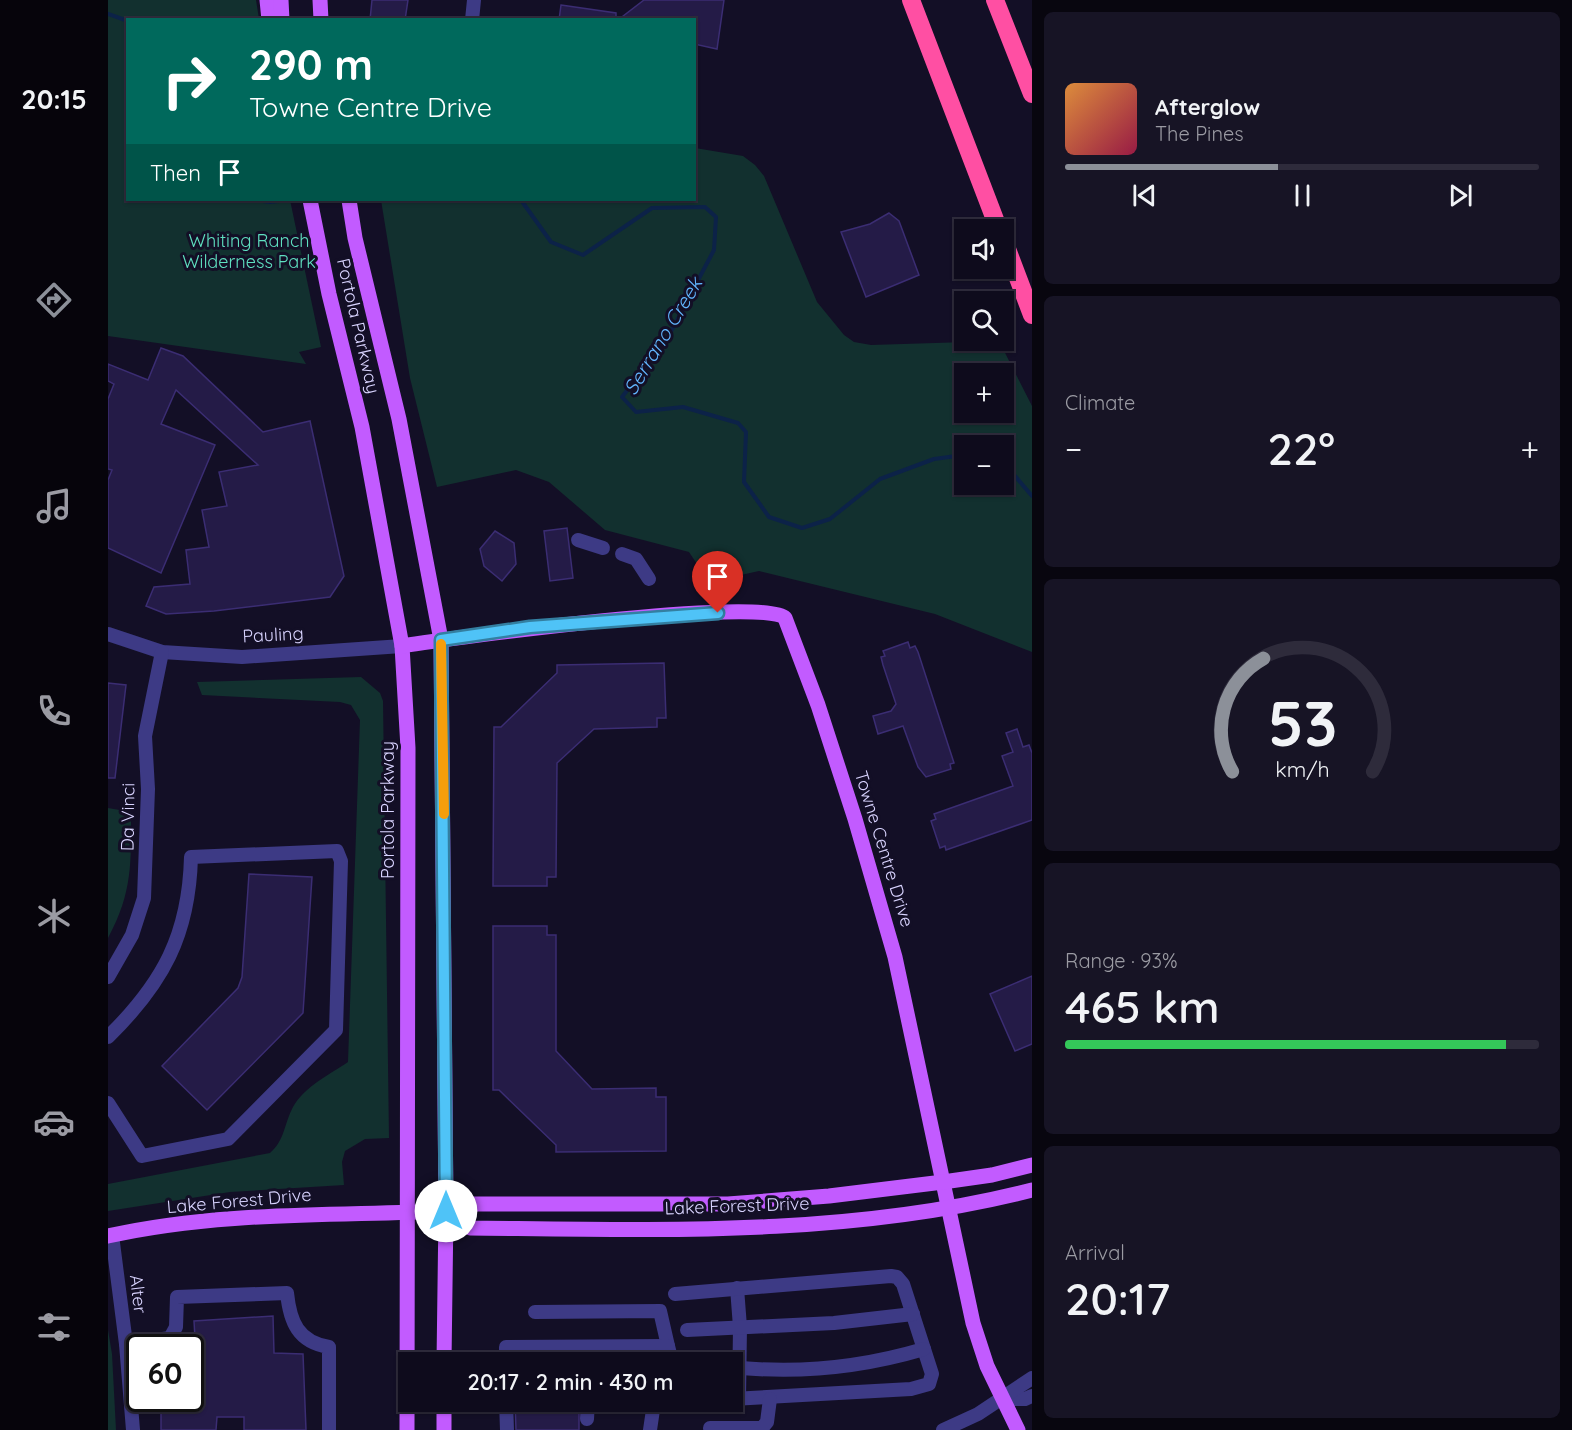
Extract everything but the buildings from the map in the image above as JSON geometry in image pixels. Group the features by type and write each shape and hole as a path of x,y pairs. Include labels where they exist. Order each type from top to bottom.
{"highway":[{"path":"898,0 967,146"},
{"path":"910,0 995,219"},
{"path":"997,2 1032,94"},
{"path":"1014,267 1032,315"}],"main road":[{"path":"267,0 269,18"},
{"path":"281,0 282,18"},
{"path":"320,0 321,18"},
{"name":"Portola Parkway","path":"310,201 329,294 362,428 402,646 408,748 407,1430"},
{"name":"Portola Parkway","path":"350,206 355,238 399,419 441,640 446,1211 444,1352"},
{"name":"Towne Centre Drive","path":"441,640 530,627 700,614 774,612 785,618 818,705 896,957 973,1323 987,1366 1018,1430"},
{"name":"Pauling","path":"402,646 441,640"},
{"name":"Lake Forest Drive","path":"110,1236 190,1222 270,1215 446,1211 469,1204 728,1204 829,1196 943,1182 1032,1166"},
{"name":"Lake Forest Drive","path":"446,1211 470,1228 729,1228 820,1223 948,1208 1032,1190"},
{"path":"444,1412 444,1430"}],"street":[{"path":"472,18 474,0"},
{"path":"578,540 603,548"},
{"path":"622,554 636,559 649,579"},
{"name":"Pauling","path":"108,634 162,652 242,657 402,646"},
{"name":"Da Vinci","path":"108,977 132,935 144,898 148,789 145,736 162,652"},
{"path":"108,1037 142,1001 164,970 182,925 190,894 191,857 337,851 341,861 336,1030 228,1139 142,1156 108,1103"},
{"name":"Alter","path":"110,1236 126,1344"},
{"path":"675,1294 891,1276 897,1277 903,1284 932,1374 929,1384 911,1389 743,1399"},
{"path":"737,1288 740,1328 738,1352"},
{"path":"172,1334 176,1327 177,1297 287,1293 290,1314 297,1331 318,1345 329,1347 329,1430"},
{"path":"535,1312 660,1311 669,1352"},
{"path":"687,1330 834,1323 913,1314"},
{"path":"506,1352 506,1347 668,1347"},
{"path":"743,1368 799,1369 876,1362 924,1349"},
{"path":"944,1430 1003,1400 1018,1384 1032,1378"},
{"path":"1003,1400 1025,1399 1032,1396"},
{"path":"710,1428 762,1428 767,1422 770,1399"},
{"name":"Alter","path":"132,1412 133,1430"},
{"path":"506,1412 507,1430"},
{"path":"587,1412 587,1419"},
{"path":"650,1430 653,1412"}],"green space":[{"name":"Whiting Ranch Wilderness Park","path":"108,0 256,0 259,18 126,18 126,201 290,201 321,347 299,352 306,364 108,336"},
{"path":"696,148 743,156 764,176 817,302 844,335 854,342 871,345 954,342 954,351 1004,351 1010,363 954,363 954,423 1014,423 1014,371 1032,406 1032,652 935,614 759,571 709,582 689,552 605,530 549,482 516,470 437,487 410,378 381,201 696,201"},
{"path":"361,677 380,693 383,701 389,1138 365,1139 345,1151 342,1162 344,1185 230,1192 108,1211 108,1184 270,1153 279,1143 293,1107 304,1093 348,1062 360,720 351,705 340,702 202,695 197,682"},
{"path":"108,808 131,812 131,830 126,891 108,938"},
{"path":"108,1330 112,1354 116,1430 108,1430"}],"waterway":[{"name":"Serrano Creek","path":"108,14 126,20"},
{"name":"Serrano Creek","path":"262,201 279,201"},
{"name":"Serrano Creek","path":"522,201 551,242 583,255 652,208 705,207 716,217 714,250 668,337 622,397 636,412 683,407 738,423 746,432 744,482 769,517 802,528 830,519 880,479 934,459 954,456"},
{"name":"Serrano Creek","path":"1014,475 1032,496"}],"slow traffic":[{"path":"441,644 444,814"}],"route":[{"path":"446,1211 444,747 441,640 530,627 718,613"}]}
